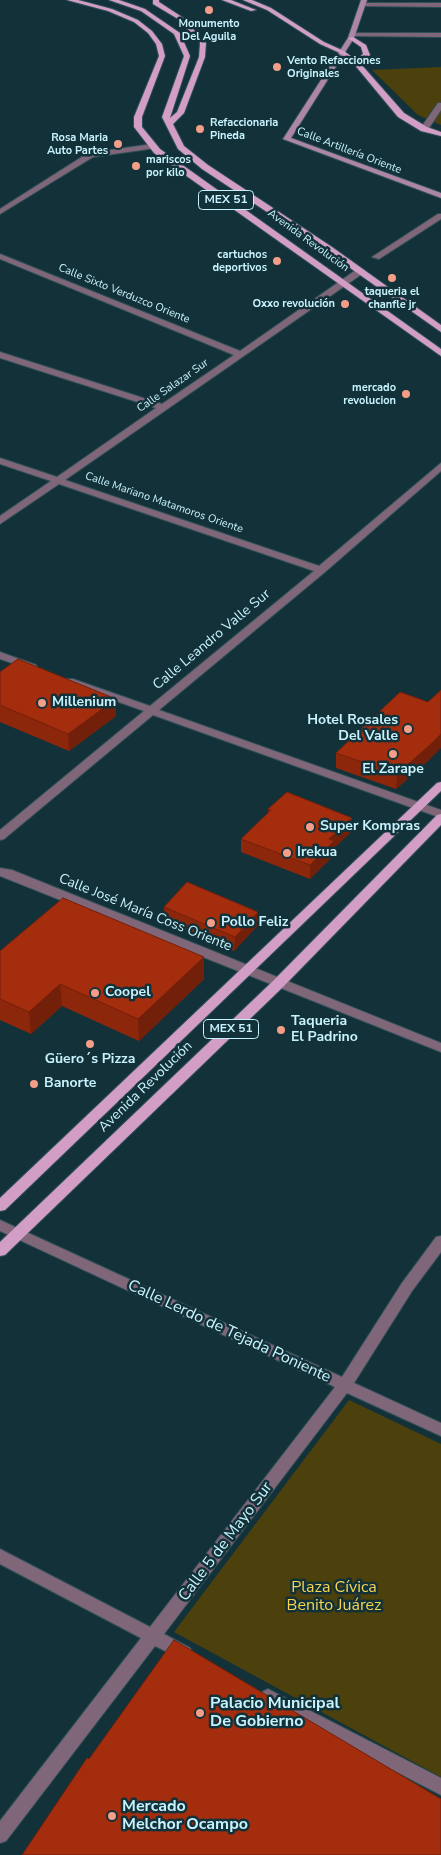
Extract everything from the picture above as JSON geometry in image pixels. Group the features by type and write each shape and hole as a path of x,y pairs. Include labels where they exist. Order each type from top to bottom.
{"main road":[{"name":"Avenida Revolución","path":"70,0 110,10 136,21 150,32 159,44 162,56 138,117 138,128 158,151 441,353"},
{"name":"Avenida Revolución","path":"112,0 143,10 177,33 186,56 166,112 181,147 205,167 330,249 359,272 441,329"},
{"path":"156,0 155,4 180,18 203,43 202,57 180,113 170,123"},
{"path":"225,0 268,16 342,52 356,63 401,115 424,129 441,134"},
{"path":"236,0 260,9 268,14 268,16"},
{"path":"246,0 287,19 322,43"},
{"path":"352,36 364,46 367,55 356,63"},
{"name":"Avenida Revolución","path":"0,1206 441,785"},
{"name":"Avenida Revolución","path":"0,1251 278,984 441,818"}],"street":[{"path":"364,2 441,5"},
{"name":"Calle Artillería Oriente","path":"364,2 352,36 287,139 441,196"},
{"path":"352,36 441,35"},
{"path":"424,129 441,105"},
{"path":"0,212 91,156 153,146"},
{"path":"376,257 441,216"},
{"name":"Calle Sixto Verduzco Oriente","path":"0,256 240,354"},
{"name":"Calle Salazar Sur","path":"0,521 161,407 359,272"},
{"path":"0,354 161,407"},
{"name":"Calle Mariano Matamoros Oriente","path":"0,461 320,570"},
{"name":"Calle Leandro Valle Sur","path":"0,836 320,570 441,466"},
{"path":"0,655 44,672"},
{"path":"62,678 441,814"},
{"name":"Calle José María Coss Oriente","path":"0,872 8,873 278,984 441,1048"},
{"name":"Calle Lerdo de Tejada Poniente","path":"0,1225 441,1430"},
{"name":"Calle 5 de Mayo Sur","path":"0,1834 345,1385 407,1287 441,1242"},
{"path":"0,1556 197,1660"},
{"path":"249,1687 441,1787"}],"green space":[{"path":"441,67 441,125 418,115 372,70"},
{"name":"Plaza Cívica Benito Juárez","path":"349,1400 441,1444 441,1777 174,1632"}],"building":[{"name":"Millenium","path":"18,659 116,699 68,734 0,705 0,672"},
{"path":"441,690 441,734 397,774 336,753 400,692 428,702"},
{"path":"287,792 352,818 329,839 334,841 310,865 241,839 271,810 268,809"},
{"path":"187,882 258,912 235,937 164,907"},
{"name":"Coopel","path":"63,898 204,957 138,1019 60,984 29,1012 0,999 0,951"},
{"name":"Palacio Municipal De Gobierno","path":"174,1640 441,1799 441,1855 22,1855 87,1758 89,1759"}],"place":[{"name":"Monumento Del Aguila","path":"209,10"},
{"name":"Vento Refacciones Originales","path":"277,67"},
{"name":"Refaccionaria Pineda","path":"200,129"},
{"name":"Rosa Maria Auto Partes","path":"118,144"},
{"name":"mariscos por kilo","path":"136,166"},
{"name":"cartuchos deportivos","path":"277,261"},
{"name":"taqueria el chanfle jr","path":"392,278"},
{"name":"Oxxo revolución","path":"345,304"},
{"name":"mercado revolucion","path":"406,394"},
{"name":"Millenium","path":"42,703"},
{"name":"Hotel Rosales Del Valle","path":"408,729"},
{"name":"El Zarape","path":"393,754"},
{"name":"Super Kompras","path":"310,827"},
{"name":"Irekua","path":"287,853"},
{"name":"Pollo Feliz","path":"211,923"},
{"name":"Coopel","path":"95,993"},
{"name":"Taqueria El Padrino","path":"281,1030"},
{"name":"Güero´s Pizza","path":"90,1044"},
{"name":"Banorte","path":"34,1084"},
{"name":"Palacio Municipal De Gobierno","path":"200,1713"},
{"name":"Mercado Melchor Ocampo","path":"112,1816"}]}
